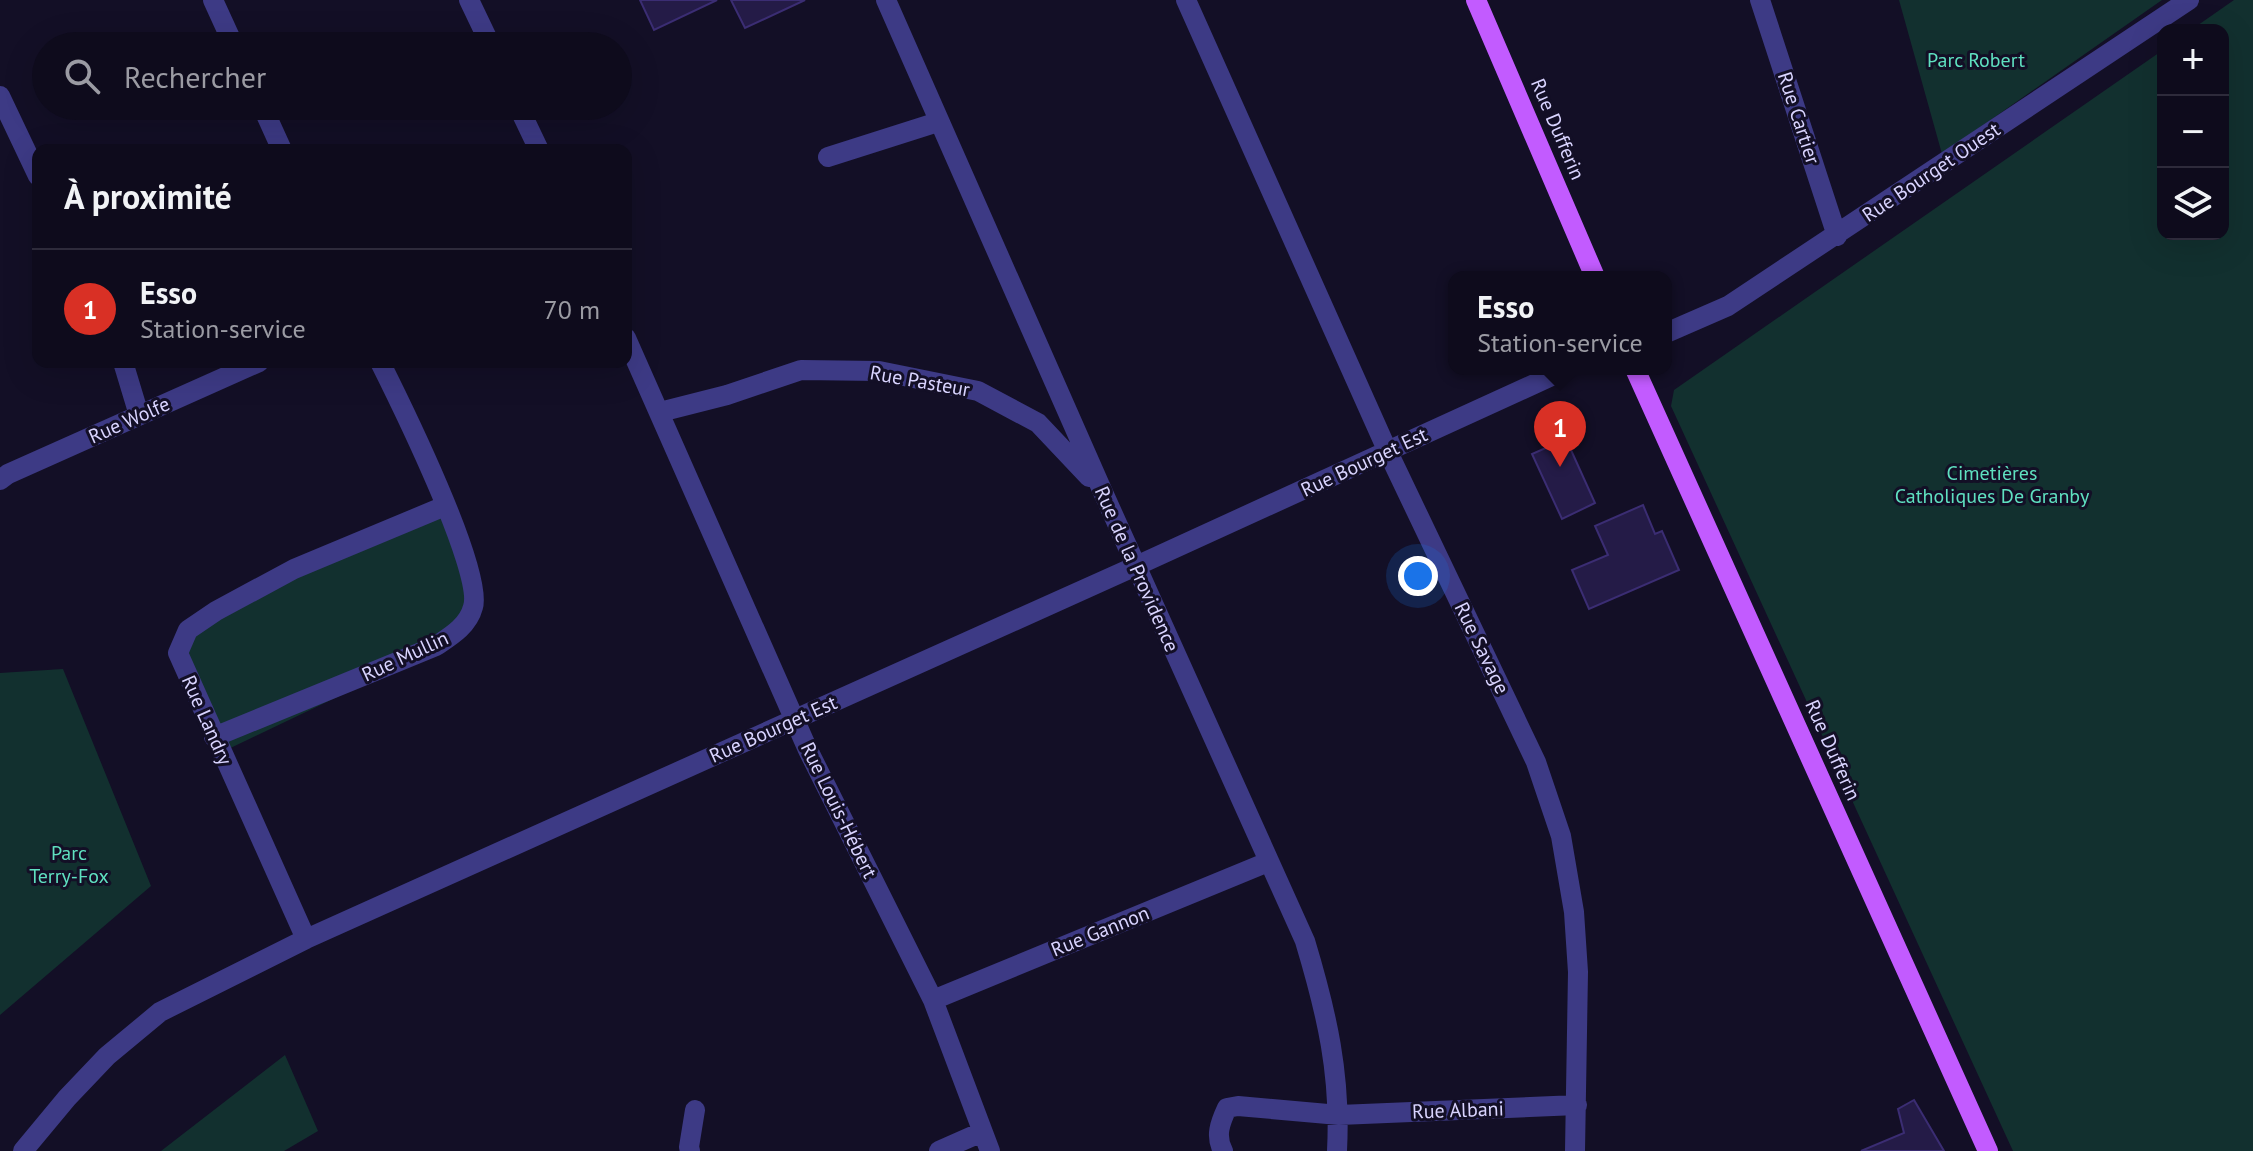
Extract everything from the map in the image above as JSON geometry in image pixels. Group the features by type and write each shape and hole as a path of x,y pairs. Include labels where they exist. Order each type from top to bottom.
{"main road":[{"name":"Rue Dufferin","path":"1476,0 1592,271"},
{"name":"Rue Dufferin","path":"1638,375 1988,1151"}],"street":[{"path":"213,0 228,32"},
{"path":"469,0 484,32"},
{"name":"Rue de la Providence","path":"886,0 1305,941 1326,1010 1339,1115 1337,1151"},
{"name":"Rue Savage","path":"1186,0 1388,452 1536,762 1561,836 1574,912 1578,972 1575,1151"},
{"name":"Rue Cartier","path":"1760,0 1837,236"},
{"name":"Rue Bourget Ouest","path":"1672,330 1728,306 2189,0"},
{"path":"0,96 32,163"},
{"path":"268,120 279,144"},
{"path":"525,120 536,144"},
{"path":"828,157 938,122"},
{"name":"Rue Louis-Hébert","path":"632,351 808,750 933,1000 990,1151"},
{"path":"125,368 139,415"},
{"name":"Rue Wolfe","path":"0,480 245,368"},
{"name":"Rue Mullin","path":"214,737 436,646 460,630 473,609 476,594 445,506 383,368"},
{"name":"Rue Pasteur","path":"660,412 727,395 801,370 879,371 978,391 1038,423 1102,490"},
{"name":"Rue Bourget Est","path":"23,1151 107,1056 160,1012 306,939 1554,375"},
{"name":"Rue Landry","path":"306,939 178,653 188,630 216,611 294,569 445,506"},
{"name":"Rue Gannon","path":"933,1000 1268,862"},
{"name":"Rue Albani","path":"1223,1151 1219,1143 1219,1129 1227,1108 1238,1106 1339,1115 1577,1105"},
{"path":"690,1151 695,1110"},
{"path":"939,1151 982,1132"}],"green space":[{"name":"Parc Robert","path":"1899,0 2162,0 1942,154"},
{"name":"Cimetières Catholiques De Granby","path":"2234,0 2253,0 2253,1151 2013,1151 1671,406 1674,390 2157,54 2157,240 2229,240 2229,24 2200,24"},
{"path":"447,514 482,583 471,625 446,645 218,754 178,633 229,606"},
{"name":"Parc Terry-Fox","path":"63,669 151,886 0,1015 0,673"},
{"path":"285,1055 318,1131 284,1151 161,1151"}],"building":[{"path":"640,0 717,0 654,30"},
{"path":"731,0 805,0 745,28"},
{"path":"1566,439 1595,503 1562,519 1532,454"},
{"path":"1643,505 1655,534 1662,531 1679,570 1589,609 1572,570 1608,555 1595,526"},
{"path":"1914,1100 1944,1151 1861,1151 1904,1133 1898,1109"}],"place":[{"name":"Esso","path":"1560,467"}]}
